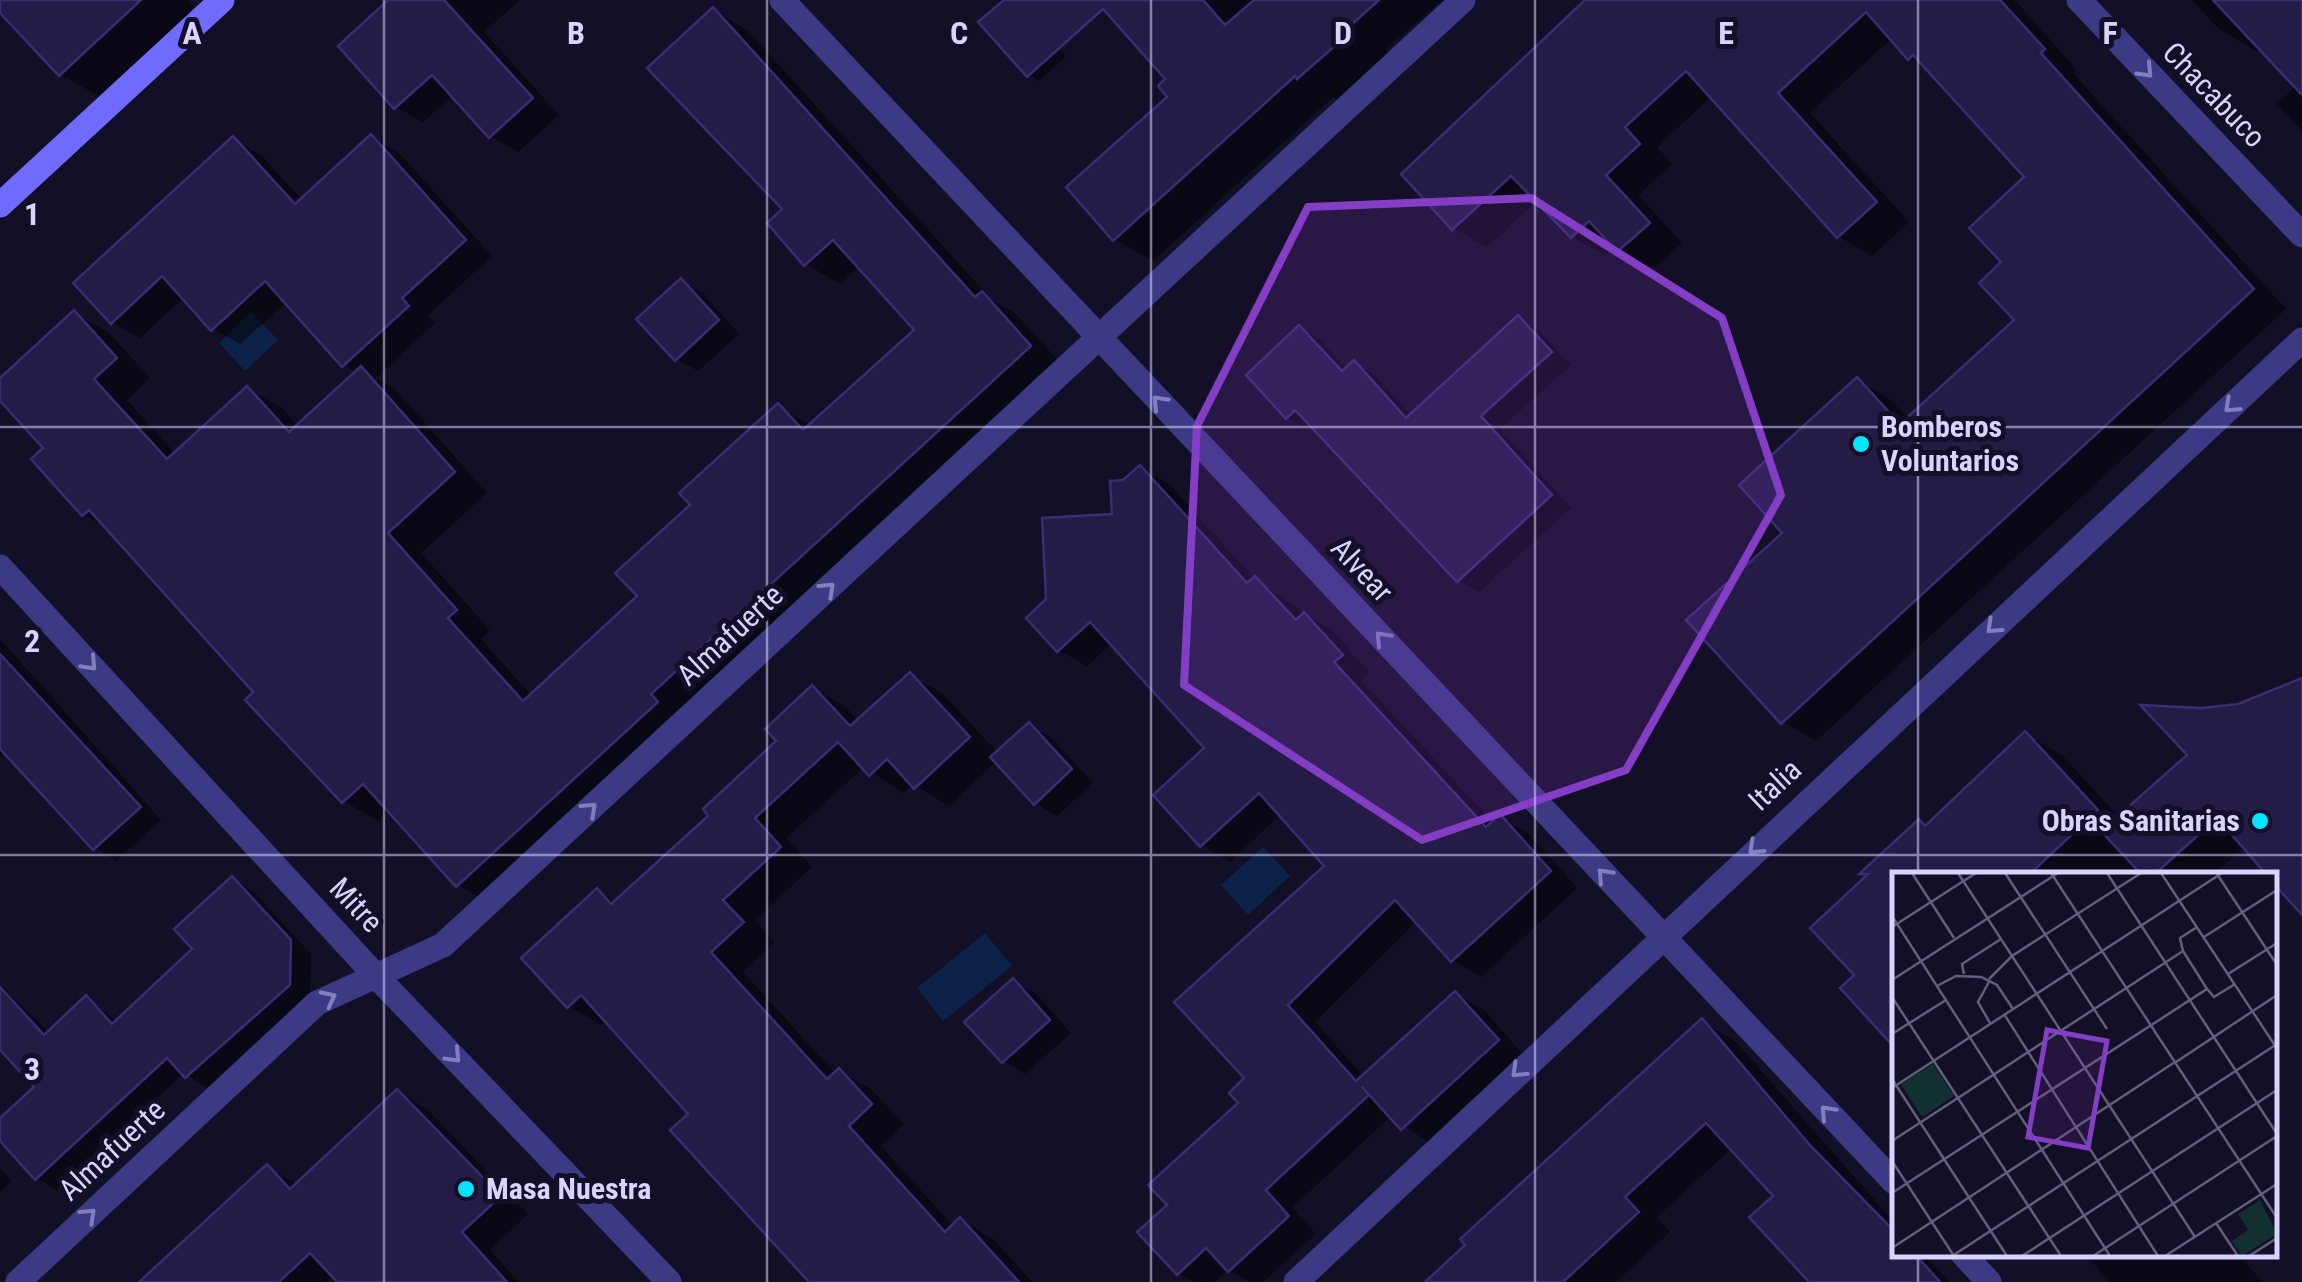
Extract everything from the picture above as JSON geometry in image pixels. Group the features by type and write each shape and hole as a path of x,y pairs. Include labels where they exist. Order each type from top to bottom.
{"main road":[{"path":"0,205 222,0"}],"street":[{"name":"Alvear","path":"782,0 1892,1180"},
{"name":"Almafuerte","path":"18,1282 317,1003 443,944 1463,0"},
{"name":"Chacabuco","path":"2079,0 2302,235"},
{"name":"Italia","path":"1296,1282 1661,936 2302,340"},
{"name":"Mitre","path":"0,567 376,976 670,1282"},
{"path":"1966,1257 1989,1282"}],"highlighted area":[{"path":"1531,198 1722,318 1781,495 1626,770 1422,840 1184,685 1197,426 1308,207"}],"water":[{"path":"251,312 278,340 245,371 219,343"},
{"path":"1263,847 1290,876 1248,915 1221,885"},
{"path":"985,933 1012,966 943,1021 917,988"}],"building":[{"path":"0,0 141,0 59,76 0,13"},
{"path":"388,0 444,0 533,98 489,138 432,75 394,109 338,46"},
{"path":"1004,0 1203,0 1225,25 1254,0 1379,0 1350,26 1353,30 1297,79 1295,76 1113,241 1066,187 1167,97 1158,86 1165,79 1103,9 1027,77 978,22"},
{"path":"1585,0 2000,0 2045,49 2041,53 2254,289 1781,724 1686,620 1782,533 1739,485 1857,377 1900,424 2014,320 1979,283 2001,262 1969,228 2024,177 1913,55 1908,60 1866,12 1778,93 1877,202 1837,238 1686,71 1625,127 1640,144 1606,175 1650,223 1617,252 1589,221 1571,238 1511,176 1452,230 1401,174"},
{"path":"2213,0 2302,0 2302,95"},
{"path":"713,7 975,297 982,291 1031,346 651,694 658,702 456,887 363,784 342,803 245,700 253,692 89,510 82,516 31,459 43,448 0,401 0,378 74,310 117,358 94,379 167,459 247,386 289,432 361,366 455,472 388,533 457,610 448,618 523,701 637,596 615,573 690,505 679,493 778,403 803,430 914,330 833,240 804,266 767,223 782,209 647,68"},
{"path":"371,134 466,240 402,298 409,306 342,367 265,281 211,331 162,276 111,324 73,283 233,136 295,204"},
{"path":"681,278 719,320 675,361 636,319"},
{"path":"1518,315 1552,352 1481,416 1552,495 1457,582 1295,410 1286,419 1246,375 1299,325 1342,371 1354,360 1406,418"},
{"path":"1140,465 1247,583 1255,576 1296,620 1304,612 1343,655 1334,662 1486,827 1500,814 1551,871 1451,962 1395,900 1288,1005 1356,1081 1455,991 1499,1040 1401,1130 1362,1087 1369,1095 1266,1190 1289,1216 1228,1272 1206,1248 1177,1275 1137,1232 1167,1205 1148,1185 1238,1103 1229,1093 1244,1078 1174,1002 1324,866 1259,793 1200,847 1153,795 1204,748 1090,622 1057,652 1026,618 1046,599 1042,518 1112,514 1110,481 1123,480"},
{"path":"0,654 141,807 93,850 0,749"},
{"path":"910,672 970,737 914,789 887,759 869,776 838,742 755,818 781,847 723,900 744,922 711,952 827,1079 839,1068 872,1104 849,1126 945,1232 960,1217 1019,1282 809,1282 670,1130 688,1114 581,995 567,1008 521,958 597,888 611,904 708,816 703,809 776,741 765,729 812,685 850,726"},
{"name":"Obras Sanitarias","path":"2302,678 2302,915 2277,887 2277,872 2264,872 2217,818 2157,872 2139,872 2101,831 2187,755 2140,705 2202,708 2238,704"},
{"path":"1029,722 1072,769 1034,805 990,757"},
{"path":"2025,731 2098,810 2032,872 1892,872 1892,1045 1840,988 1854,975 1810,928 1868,874 1859,874 1919,819 1925,826"},
{"path":"232,876 291,940 290,985 185,1078 167,1058 35,1180 0,1141 0,1118 34,1087 0,1050 0,987 44,1035 86,995 112,1024 192,949 174,929"},
{"path":"1013,978 1050,1020 1002,1063 964,1022"},
{"path":"1702,1018 1809,1144 1892,1229 1892,1257 1918,1257 1940,1282 1809,1282 1749,1217 1773,1196 1706,1123 1625,1197 1639,1212 1563,1282 1425,1282 1465,1245 1460,1239"},
{"path":"397,1089 501,1196 462,1232 507,1282 337,1282 310,1253 279,1282 139,1282 267,1164 290,1189"}],"place":[{"name":"Bomberos Voluntarios","path":"1861,444"},
{"name":"Obras Sanitarias","path":"2260,821"},
{"name":"Masa Nuestra","path":"466,1189"}]}
